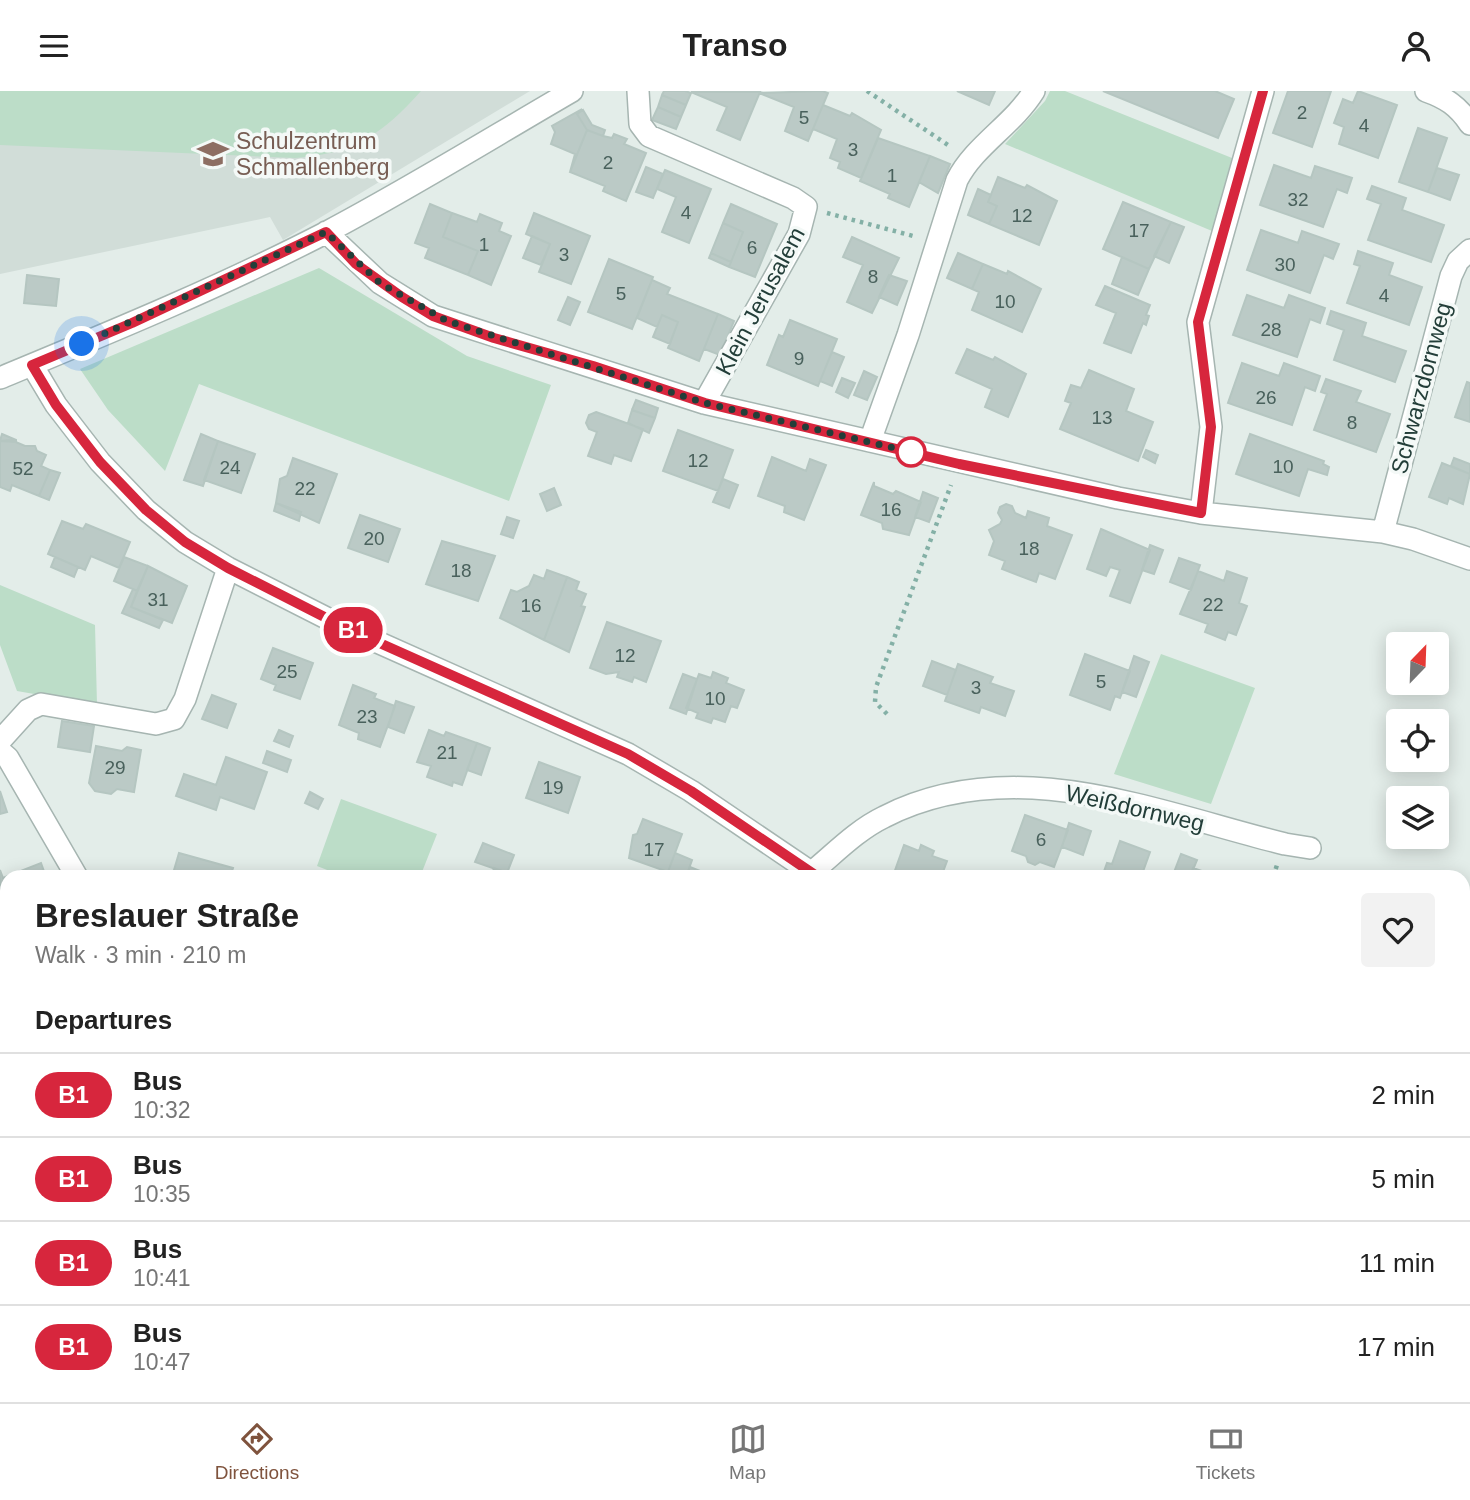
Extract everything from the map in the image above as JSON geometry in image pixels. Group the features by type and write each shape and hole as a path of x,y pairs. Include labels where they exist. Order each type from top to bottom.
{"street":[{"path":"0,378 132,323 326,232 429,177 572,91"},
{"name":"Klein Jerusalem","path":"638,91 640,124 649,136 793,198 806,207 799,234 705,403"},
{"path":"870,441 908,335 957,180 970,159 1019,113 1034,91"},
{"path":"1201,513 1211,427 1198,322 1263,91"},
{"path":"1426,91 1444,97 1460,109 1470,124"},
{"path":"326,232 380,283 433,316 705,403 959,464 1201,513 1383,532 1413,539 1470,559"},
{"name":"Schwarzdornweg","path":"1383,532 1451,276 1458,261 1470,250"},
{"path":"32,365 79,437 127,491 185,542 228,568 346,628 628,754 691,791 809,870"},
{"path":"0,741 28,710 41,705 156,724 174,719 193,675 228,568"},
{"path":"0,751 8,758 73,870"},
{"name":"Weißdornweg","path":"819,870 858,834 883,817 922,800 983,788 1037,786 1092,793 1285,845 1310,848"}],"path":[{"path":"867,91 970,159"},
{"path":"806,207 937,242"},
{"path":"887,714 875,702 876,687 959,464"}],"shaded area":[{"name":"Schulzentrum Schmallenberg","path":"0,91 530,91 283,240 270,217 0,274"}],"green space":[{"path":"0,91 421,91 393,119 366,139 334,152 295,158 0,145"},
{"path":"1050,91 1065,91 1232,158 1212,231 1005,144 1045,101"},
{"path":"319,268 467,356 551,385 509,501 199,384 165,471 108,410 80,369"},
{"path":"0,585 95,625 97,705 17,691 0,645"},
{"path":"1161,654 1255,688 1211,804 1114,774"},
{"path":"341,799 437,834 423,870 327,870 317,866"}],"building":[{"path":"664,91 691,93 686,105 662,95"},
{"path":"957,91 995,91 989,105"},
{"path":"1103,91 1215,91 1234,99 1218,138"},
{"path":"1288,91 1331,91 1312,147 1273,133"},
{"path":"1358,91 1397,105 1378,158 1339,144 1344,127 1334,123 1343,99 1353,103"},
{"path":"691,92 760,92 740,140 717,130 727,107"},
{"path":"759,93 828,93 808,141 785,131 794,107"},
{"path":"662,95 686,105 681,117 658,107"},
{"path":"823,105 850,116 852,113 881,130 861,178 838,168 840,162 830,158 837,139 813,129"},
{"path":"658,107 681,117 676,129 652,120"},
{"path":"582,109 577,114 587,130 570,172 575,154 551,144 555,132 552,126"},
{"path":"583,110 592,125 605,130 603,136 587,130 577,114"},
{"path":"1418,128 1447,138 1428,192 1399,182"},
{"path":"587,130 603,136 612,138 614,134 627,139 624,144 646,153 626,201 603,191 605,186 570,172"},
{"path":"878,138 930,156 909,207 888,198 890,194 860,181"},
{"path":"930,156 950,164 938,193 919,182"},
{"path":"1274,165 1311,178 1315,166 1352,178 1347,193 1337,189 1323,227 1260,205"},
{"path":"646,167 663,174 653,198 636,192"},
{"path":"1437,168 1459,175 1450,200 1428,192"},
{"path":"665,170 711,189 689,243 662,232 676,197 657,189"},
{"path":"998,177 1025,188 1027,185 1057,201 1039,245 989,224 997,206 988,202"},
{"path":"1372,186 1406,198 1402,210 1444,225 1431,262 1368,240 1381,204 1367,199"},
{"path":"978,189 991,195 988,202 997,206 989,224 968,215"},
{"path":"1123,202 1171,222 1149,269 1103,249"},
{"path":"430,204 452,213 443,237 478,251 468,275 425,258 429,248 415,243"},
{"path":"731,204 777,224 755,277 729,267 743,232 723,223"},
{"path":"452,213 477,222 480,214 502,223 499,231 511,236 491,285 468,275 478,251 443,237"},
{"path":"534,213 590,236 571,284 539,272 550,244 526,234"},
{"path":"1171,222 1184,227 1169,263 1154,256"},
{"path":"723,223 743,232 731,262 711,253"},
{"path":"1261,230 1298,243 1302,231 1339,244 1333,259 1324,255 1310,293 1247,270"},
{"path":"532,236 550,244 541,265 523,258"},
{"path":"852,237 899,258 872,313 847,302 863,265 843,257"},
{"path":"1358,251 1393,263 1389,275 1422,287 1409,325 1347,303 1360,266 1354,264"},
{"path":"711,253 731,262 729,267 709,258"},
{"path":"958,253 983,264 972,289 947,278"},
{"path":"1122,257 1149,269 1138,295 1112,284"},
{"path":"609,259 653,277 632,329 588,312"},
{"path":"983,264 1007,274 1008,271 1041,289 1022,332 972,310 979,292 972,289"},
{"path":"27,275 59,279 56,306 24,303"},
{"path":"889,275 907,281 897,305 879,297"},
{"path":"652,280 670,288 667,294 718,314 699,361 668,348 678,322 662,315 657,327 637,318"},
{"path":"1105,286 1150,305 1146,325 1143,323 1131,353 1104,343 1116,313 1096,305"},
{"path":"1247,295 1284,308 1289,295 1325,308 1320,323 1310,319 1297,357 1233,335"},
{"path":"568,297 580,302 570,325 558,320"},
{"path":"1331,311 1366,323 1362,336 1406,351 1395,382 1334,360 1344,330 1327,324"},
{"path":"718,314 734,321 720,355 704,349"},
{"path":"662,315 678,322 670,344 653,337"},
{"path":"790,320 837,339 818,386 767,365 779,335 783,337"},
{"path":"967,349 993,360 995,357 1026,374 1008,417 985,407 992,389 956,373"},
{"path":"832,352 844,357 832,386 820,381"},
{"path":"1242,363 1279,376 1284,363 1320,376 1315,391 1305,387 1292,425 1228,403"},
{"path":"1089,370 1134,389 1126,411 1153,422 1138,461 1060,429 1071,403 1065,401 1071,385 1081,388"},
{"path":"864,371 877,377 867,400 854,395"},
{"path":"842,378 855,383 848,398 836,392"},
{"path":"1326,379 1361,391 1356,402 1390,414 1376,452 1314,430 1327,394 1321,392"},
{"path":"1467,382 1470,383 1470,422 1455,417"},
{"path":"636,400 658,408 655,418 632,410"},
{"path":"632,410 655,418 649,433 628,423"},
{"path":"596,412 643,429 631,461 614,455 611,464 588,456 597,432 589,429 586,423 589,415"},
{"path":"678,430 733,450 718,491 663,471"},
{"path":"2,434 16,440 16,442 0,441"},
{"path":"201,434 218,441 203,486 184,480"},
{"path":"1250,434 1324,461 1323,464 1329,467 1327,475 1308,469 1299,496 1236,474"},
{"path":"11,440 25,446 35,446 37,451 46,455 41,466 50,470 39,496 12,485 10,491 0,487 0,441"},
{"path":"218,441 255,454 241,493 204,480"},
{"path":"1146,450 1158,455 1155,463 1143,457"},
{"path":"772,457 806,471 810,459 826,465 804,520 784,512 785,506 758,496"},
{"path":"293,458 337,474 319,523 276,503 280,479 287,476"},
{"path":"1454,458 1470,464 1470,474 1451,466"},
{"path":"1442,463 1470,474 1463,504 1449,498 1447,504 1429,497"},
{"path":"50,470 60,473 49,500 39,496"},
{"path":"723,479 738,485 729,508 713,502"},
{"path":"874,482 874,486 893,494 896,491 921,502 909,535 883,529 882,523 861,515"},
{"path":"554,488 561,505 547,511 540,494"},
{"path":"923,492 938,498 929,522 915,517"},
{"path":"276,503 301,512 299,521 274,511"},
{"path":"1006,504 1012,506 1015,513 1026,518 1028,511 1049,518 1047,526 1072,535 1055,579 1039,573 1036,582 1002,569 1005,561 989,555 994,541 989,530 1000,524 1002,520 998,513 1000,507"},
{"path":"360,515 400,529 388,562 348,548"},
{"path":"507,517 519,521 513,538 501,534"},
{"path":"62,521 83,529 86,524 130,542 119,568 91,556 85,570 48,554"},
{"path":"1101,529 1150,550 1130,603 1110,596 1120,570 1110,567 1106,576 1087,569"},
{"path":"442,541 495,556 478,601 426,584"},
{"path":"1150,545 1163,550 1154,574 1142,570"},
{"path":"55,557 78,567 74,577 51,567"},
{"path":"124,557 148,566 137,591 114,581"},
{"path":"1179,558 1200,565 1191,590 1170,582"},
{"path":"148,566 187,586 172,623 131,607"},
{"path":"547,570 567,577 544,640 500,618 511,590 517,592 529,586 534,575 544,579"},
{"path":"1198,571 1224,581 1227,571 1247,578 1239,603 1247,606 1236,635 1228,632 1225,640 1205,632 1208,624 1180,614"},
{"path":"567,577 579,582 576,590 586,594 581,606 585,607 569,652 544,640"},
{"path":"133,589 137,591 131,607 163,620 159,628 122,613"},
{"path":"607,622 661,641 646,682 634,677 632,682 617,677 619,672 606,674 590,668"},
{"path":"273,648 313,663 300,699 274,690 276,685 261,679"},
{"path":"1085,654 1130,671 1120,698 1115,696 1110,710 1070,695"},
{"path":"1134,656 1149,662 1136,697 1122,692"},
{"path":"932,661 956,670 947,695 923,686"},
{"path":"958,664 993,677 990,683 1014,691 1005,716 981,707 979,713 945,701"},
{"path":"713,672 728,678 726,683 744,690 737,708 731,706 725,722 713,718 711,723 696,718 698,713 686,708 699,674 711,678"},
{"path":"683,674 697,679 686,714 670,708"},
{"path":"353,685 376,694 374,698 395,706 380,747 358,739 359,733 339,725"},
{"path":"212,695 236,704 227,728 202,719"},
{"path":"396,701 414,707 404,733 388,727"},
{"path":"62,721 94,726 90,752 58,747"},
{"path":"279,730 293,736 289,747 274,741"},
{"path":"429,730 444,736 446,732 477,743 462,785 453,782 452,786 427,777 431,766 417,762"},
{"path":"477,743 490,748 481,775 467,770"},
{"path":"96,746 122,751 127,747 141,750 134,792 117,789 111,794 95,791 89,783"},
{"path":"267,751 291,760 287,772 263,763"},
{"path":"226,757 267,772 254,809 220,797 216,810 176,796 184,774 216,785"},
{"path":"539,762 580,777 568,813 526,798"},
{"path":"0,791 7,812 0,814"},
{"path":"310,792 323,799 318,809 305,803"},
{"path":"1025,815 1068,830 1054,867 1040,862 1035,865 1028,862 1026,856 1012,851"},
{"path":"643,819 682,834 669,870 629,858 633,835 637,834"},
{"path":"1069,823 1091,831 1083,855 1062,847"},
{"path":"1120,841 1150,852 1144,870 1104,870 1107,863 1112,864"},
{"path":"483,843 514,855 508,870 498,870 475,862"},
{"path":"904,845 919,851 921,845 934,851 932,856 947,861 944,870 895,870"},
{"path":"179,853 233,868 232,870 174,870"},
{"path":"675,853 692,860 688,870 669,870"},
{"path":"1181,854 1197,860 1193,870 1175,870"},
{"path":"41,863 44,870 23,870"}],"bus line":[{"name":"B1","path":"809,870 691,791 628,754 346,628 228,568 185,542 146,510 100,462 56,405 32,365 132,323 326,232 356,264 402,297 433,316 494,338 593,366 705,403 959,464 1201,513 1211,427 1198,322 1263,91"}],"place":[{"name":"Schulzentrum Schmallenberg","path":"213,154"}],"route":[{"path":"82,344 326,232 356,264 380,283 433,316 494,338 593,366 705,403 911,452"}]}
